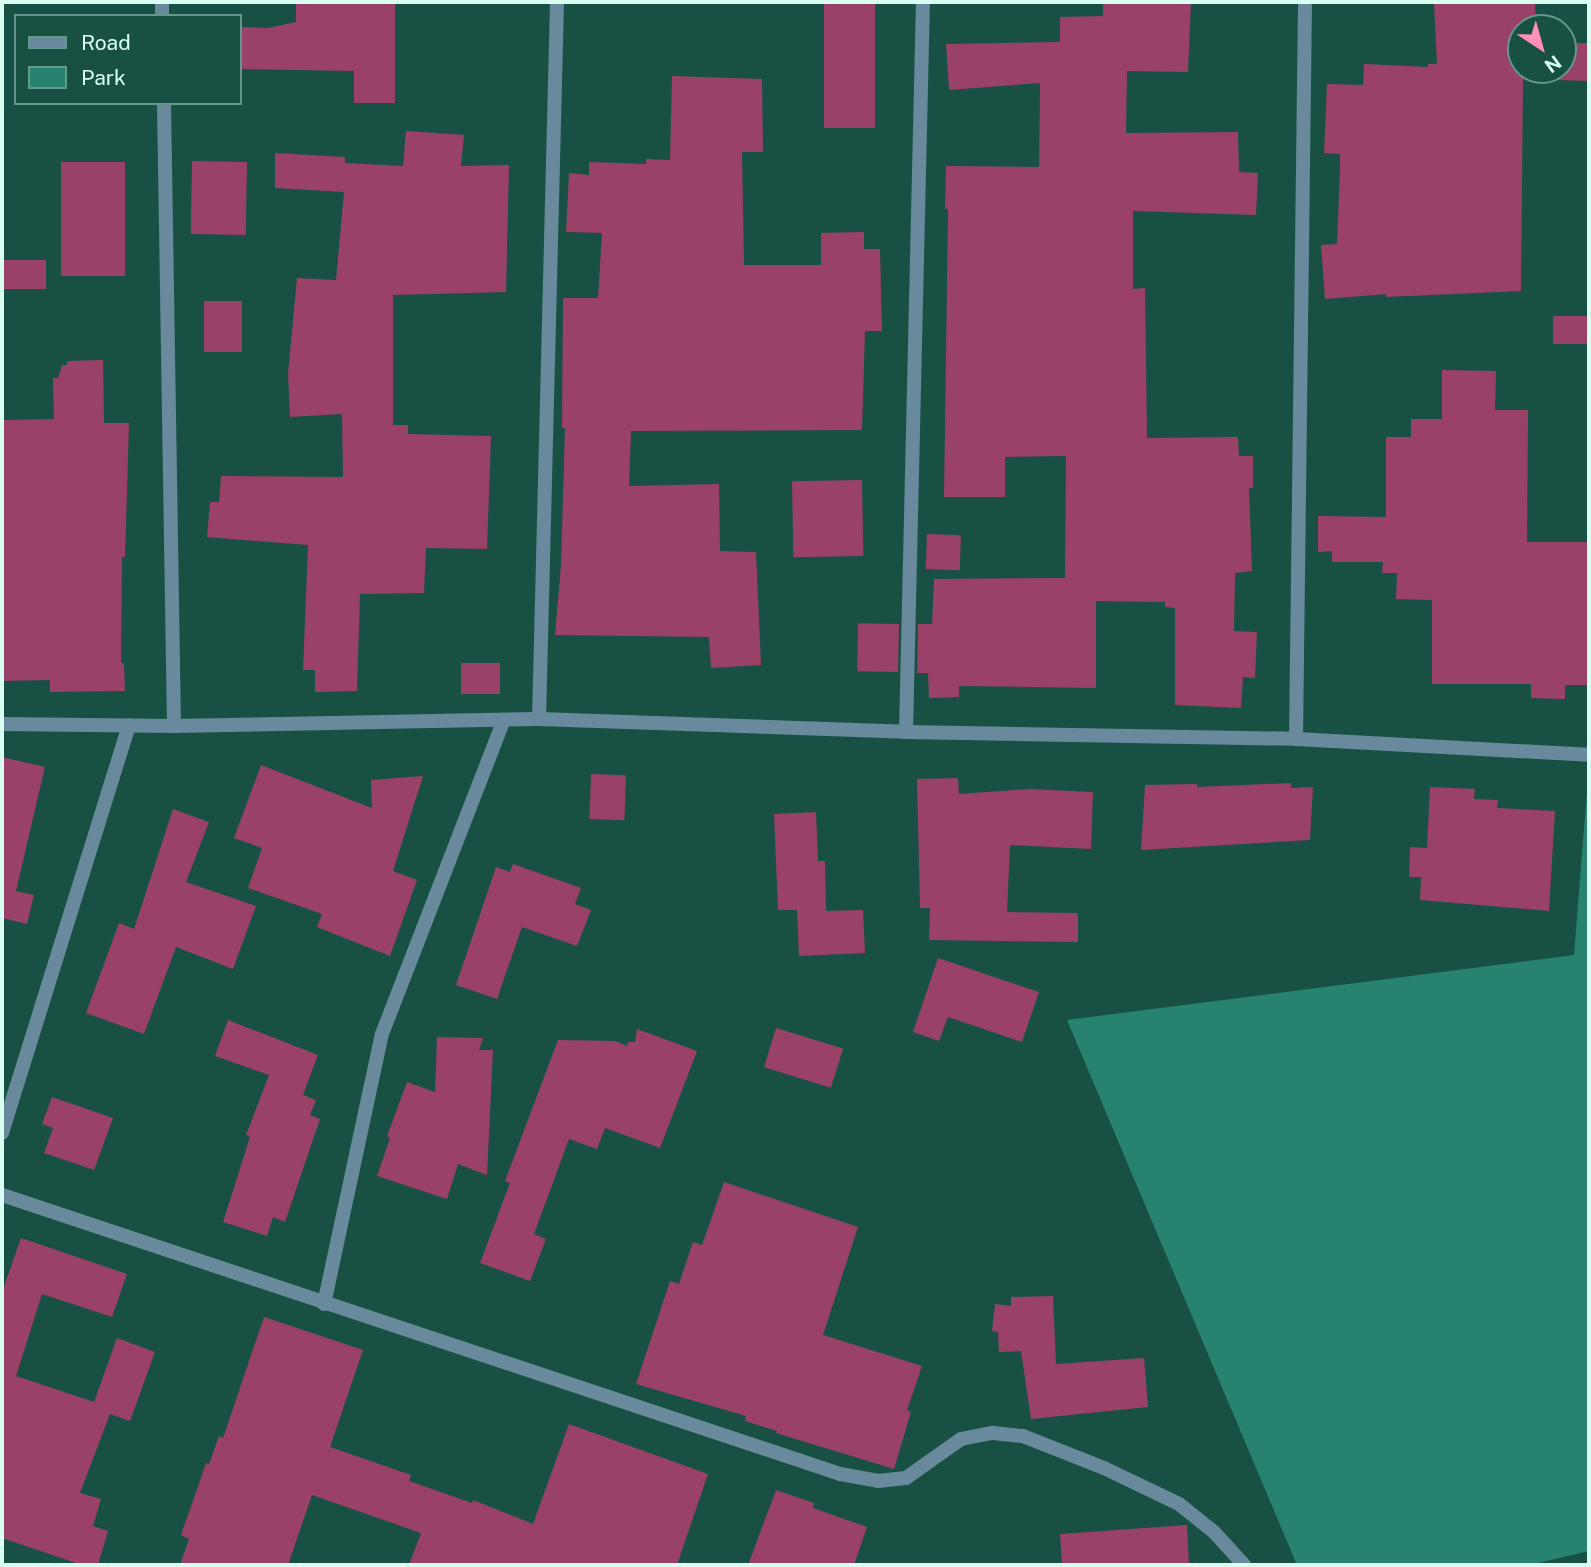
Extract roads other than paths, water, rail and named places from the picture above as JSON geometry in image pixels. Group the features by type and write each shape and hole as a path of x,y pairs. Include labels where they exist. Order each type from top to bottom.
{"street":[{"path":"539,719 557,2"},
{"path":"906,732 923,2"},
{"path":"1296,739 1305,6"},
{"path":"164,105 174,726"},
{"path":"2,724 174,726 539,719 906,732 1296,739 1589,755"},
{"path":"324,1304 382,1034 504,720"},
{"path":"2,1133 129,725"},
{"path":"2,1195 841,1474 878,1481 906,1478 961,1439 993,1433 1023,1436 1104,1468 1179,1504 1214,1532 1244,1565"}]}
